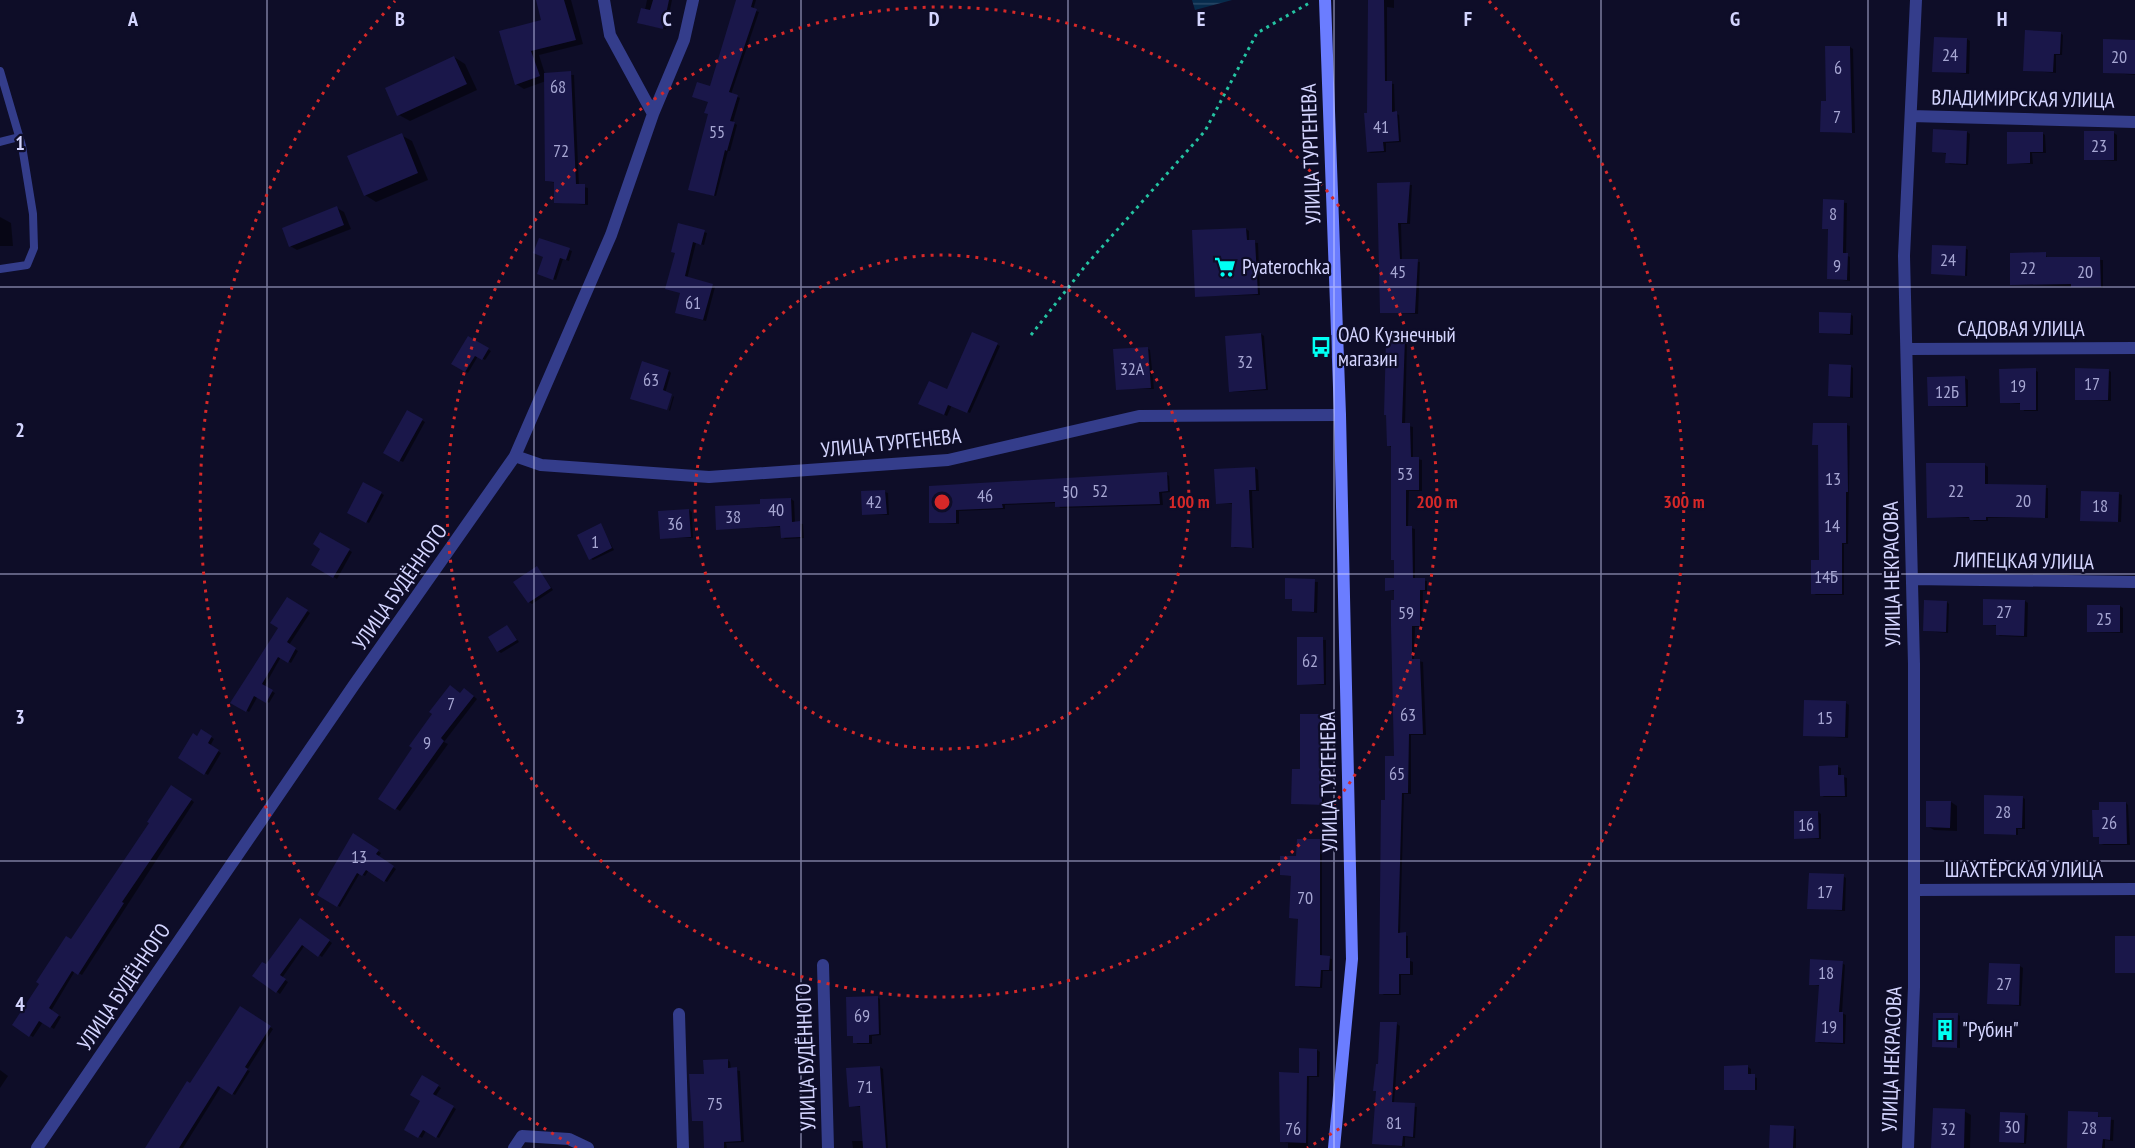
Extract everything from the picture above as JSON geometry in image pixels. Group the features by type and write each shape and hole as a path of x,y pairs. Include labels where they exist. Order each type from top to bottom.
{"street":[{"path":"604,0 610,35 653,114"},
{"name":"УЛИЦА БУДЁННОГО","path":"37,1148 354,685 515,456 611,235 653,114 684,40 693,0"},
{"name":"УЛИЦА ТУРГЕНЕВА","path":"1325,0 1340,415 1352,959 1334,1148"},
{"name":"УЛИЦА НЕКРАСОВА","path":"1908,1148 1914,987 1914,890 1912,579 1905,256 1916,0"},
{"name":"ВЛАДИМИРСКАЯ УЛИЦА","path":"1911,116 2135,122"},
{"name":"САДОВАЯ УЛИЦА","path":"1907,349 2135,348"},
{"name":"УЛИЦА ТУРГЕНЕВА","path":"515,456 541,465 709,477 948,460 1138,416 1340,415"},
{"name":"ЛИПЕЦКАЯ УЛИЦА","path":"1912,579 2135,582"},
{"name":"ШАХТЁРСКАЯ УЛИЦА","path":"1914,890 2135,889"},
{"name":"УЛИЦА БУДЁННОГО","path":"823,966 828,1148"},
{"path":"679,1014 683,1148"},
{"path":"514,1148 522,1136 569,1139 588,1148"}],"lane":[{"path":"0,71 19,138 33,214 34,248 27,265 0,269"},
{"path":"0,142 19,138"}],"path":[{"path":"1031,335 1086,265 1205,131 1257,33 1315,0"}],"water":[{"path":"1192,0 1232,0 1195,10"}],"building":[{"path":"536,0 564,0 576,40 531,51 540,76 515,85 499,31 541,20"},
{"path":"653,0 669,0 663,29 637,23 641,8 650,10"},
{"path":"736,0 753,0 751,7 757,9 729,92 738,95 730,121 735,122 727,151 725,150 714,196 688,190 708,114 704,113 708,102 692,97 697,82 710,86"},
{"path":"1368,0 1384,0 1385,81 1392,81 1392,112 1397,111 1399,141 1383,142 1384,151 1367,152 1364,113 1367,113"},
{"path":"2025,30 2061,32 2060,54 2054,54 2053,72 2023,71"},
{"path":"1934,37 1967,38 1966,73 1932,72"},
{"path":"2103,39 2135,40 2135,74 2103,73"},
{"path":"1825,46 1850,46 1852,133 1820,132 1821,101 1826,101"},
{"path":"454,56 467,84 397,116 385,88"},
{"path":"571,71 576,184 585,184 585,204 554,203 554,182 545,181 544,73"},
{"path":"1933,129 1967,131 1966,164 1945,163 1946,153 1932,152"},
{"path":"2084,131 2114,131 2114,160 2084,160"},
{"path":"2007,132 2043,132 2043,152 2030,152 2030,163 2007,164"},
{"path":"402,133 418,173 364,196 347,156"},
{"path":"1410,182 1407,223 1398,223 1400,259 1418,259 1415,313 1380,313 1377,183"},
{"path":"1823,199 1844,200 1843,253 1848,253 1847,280 1827,279 1828,229 1822,229"},
{"path":"337,206 344,225 289,247 282,228"},
{"path":"678,223 705,230 701,245 693,242 685,276 713,284 703,320 675,313 680,293 665,289 675,253 671,252"},
{"name":"Pyaterochka","path":"1246,228 1247,240 1255,240 1258,294 1195,297 1192,230"},
{"path":"539,238 570,248 566,260 560,258 553,280 537,274 543,257 533,253"},
{"path":"1932,245 1966,246 1965,276 1931,274"},
{"path":"2046,252 2046,257 2100,257 2101,287 2071,287 2071,284 2010,285 2010,253"},
{"path":"1819,312 1851,313 1850,334 1819,333"},
{"path":"972,332 998,343 967,413 948,405 944,415 918,404 929,381 947,389"},
{"path":"1261,333 1266,389 1229,392 1225,336"},
{"path":"468,336 489,348 482,360 475,356 465,372 451,364"},
{"path":"1405,338 1402,423 1410,423 1411,457 1419,457 1419,490 1406,490 1406,526 1412,526 1413,578 1425,578 1425,590 1420,590 1420,626 1412,626 1412,659 1420,659 1423,734 1409,734 1408,793 1402,793 1398,933 1406,932 1406,958 1410,958 1410,974 1399,974 1399,994 1379,994 1381,800 1385,800 1385,756 1394,756 1391,600 1394,600 1394,590 1385,591 1385,578 1394,578 1394,560 1391,560 1391,446 1387,446 1386,415 1384,415 1386,339"},
{"path":"1148,347 1151,388 1116,390 1113,349"},
{"path":"642,361 669,370 663,390 672,394 667,410 630,399"},
{"path":"1829,364 1851,365 1850,397 1828,396"},
{"path":"2036,368 2036,410 2020,410 2020,403 2000,403 1999,369"},
{"path":"2075,368 2109,369 2108,400 2075,400"},
{"path":"1965,376 1966,406 1928,406 1927,377"},
{"path":"407,410 423,419 399,462 383,453"},
{"path":"1813,423 1847,423 1848,492 1846,492 1846,543 1842,543 1842,594 1811,594 1811,560 1819,560 1818,445 1812,445"},
{"path":"1926,463 1985,463 1985,484 2046,485 2045,518 1986,517 1986,520 1970,520 1969,517 1927,518"},
{"path":"1255,467 1256,490 1249,490 1252,548 1231,547 1232,503 1216,504 1214,469"},
{"path":"1167,472 1168,491 1159,492 1160,504 1055,507 1055,502 1002,504 1003,508 956,510 956,523 929,523 929,486"},
{"path":"363,482 382,492 366,523 347,513"},
{"path":"885,490 887,514 862,515 861,491"},
{"path":"2081,491 2119,492 2118,522 2080,521"},
{"path":"791,498 792,522 800,521 801,537 781,538 780,526 716,530 715,506 760,504 760,499"},
{"path":"689,509 691,537 660,539 658,511"},
{"path":"601,523 612,548 589,560 577,535"},
{"path":"320,532 350,549 333,578 311,565 320,549 313,544"},
{"path":"537,566 551,588 528,603 513,582"},
{"path":"1285,578 1315,579 1314,612 1292,611 1292,599 1285,599"},
{"path":"287,597 308,610 287,642 296,648 288,663 278,657 262,684 273,690 266,703 254,696 246,712 230,703 278,628 270,623"},
{"path":"1983,599 2025,600 2024,636 1996,635 1996,625 1983,625"},
{"path":"1924,600 1947,601 1946,632 1923,631"},
{"path":"2087,605 2120,605 2120,632 2087,632"},
{"path":"507,625 517,640 497,652 488,637"},
{"path":"1297,637 1323,637 1324,684 1297,685"},
{"path":"450,685 460,693 464,688 474,696 441,738 444,741 395,810 378,799 412,748 409,746 432,714 429,712"},
{"path":"1804,700 1846,701 1845,737 1803,736"},
{"path":"1300,714 1322,714 1322,805 1291,804 1292,769 1300,769"},
{"path":"201,729 212,736 208,743 219,750 204,775 178,758 193,733 197,736"},
{"path":"1838,765 1838,775 1844,775 1845,796 1820,796 1819,766"},
{"path":"171,785 192,799 122,902 124,903 78,975 72,971 49,1008 59,1015 50,1028 39,1021 29,1037 12,1025 39,984 36,982 66,936 71,939 149,823 147,822"},
{"path":"1984,795 2023,796 2022,828 2016,828 2016,835 1984,834"},
{"path":"1926,801 1951,801 1950,828 1926,827"},
{"path":"2099,802 2126,802 2127,844 2099,844 2099,837 2093,837 2092,810 2099,810"},
{"path":"1794,811 1818,811 1819,838 1794,839"},
{"path":"353,833 379,850 376,854 394,866 384,882 366,870 362,876 357,873 337,907 317,895"},
{"path":"1297,839 1320,839 1320,955 1330,956 1329,970 1321,970 1320,987 1295,986 1298,919 1289,918 1291,876 1280,875 1280,856 1296,856"},
{"path":"1809,873 1844,874 1842,910 1807,909"},
{"path":"300,918 330,940 318,957 302,945 280,975 286,979 276,993 252,976 262,962 266,964"},
{"path":"2115,936 2135,936 2135,973 2115,973"},
{"path":"1810,959 1843,961 1839,1012 1843,1012 1843,1043 1815,1042 1819,985 1809,985"},
{"path":"1989,963 2020,964 2019,1005 1987,1004"},
{"path":"878,996 879,1034 869,1035 869,1043 853,1043 853,1036 847,1036 846,997"},
{"path":"240,1006 271,1026 245,1067 248,1069 232,1095 218,1086 179,1148 145,1148 187,1081 190,1083"},
{"name":"\"Рубин\"","path":"1933,1013 1958,1013 1957,1048 1932,1047"},
{"path":"1380,1022 1397,1022 1392,1102 1415,1103 1413,1137 1403,1136 1402,1146 1372,1144 1376,1091 1373,1091 1376,1064 1378,1064"},
{"path":"1299,1048 1317,1049 1317,1076 1307,1076 1306,1143 1280,1142 1279,1072 1299,1073"},
{"path":"728,1059 728,1068 737,1067 741,1141 724,1142 724,1148 704,1148 703,1121 692,1121 689,1074 704,1074 703,1060"},
{"path":"1748,1065 1748,1074 1755,1074 1755,1090 1724,1090 1724,1066"},
{"path":"880,1066 886,1148 863,1148 860,1106 849,1107 846,1068"},
{"path":"422,1075 439,1085 433,1094 454,1106 436,1138 423,1130 418,1138 404,1130 420,1101 410,1095"},
{"path":"1933,1108 1965,1109 1964,1148 1931,1148"},
{"path":"2068,1111 2098,1112 2098,1117 2111,1117 2110,1140 2103,1139 2102,1148 2067,1148"},
{"path":"2000,1112 2025,1113 2024,1143 1999,1142"},
{"path":"1770,1125 1794,1126 1793,1148 1769,1148"}],"place":[{"name":"Pyaterochka","path":"1225,267"},
{"name":"ОАО Кузнечный магазин","path":"1321,347"},
{"name":"\"Рубин\"","path":"1945,1030"}]}
